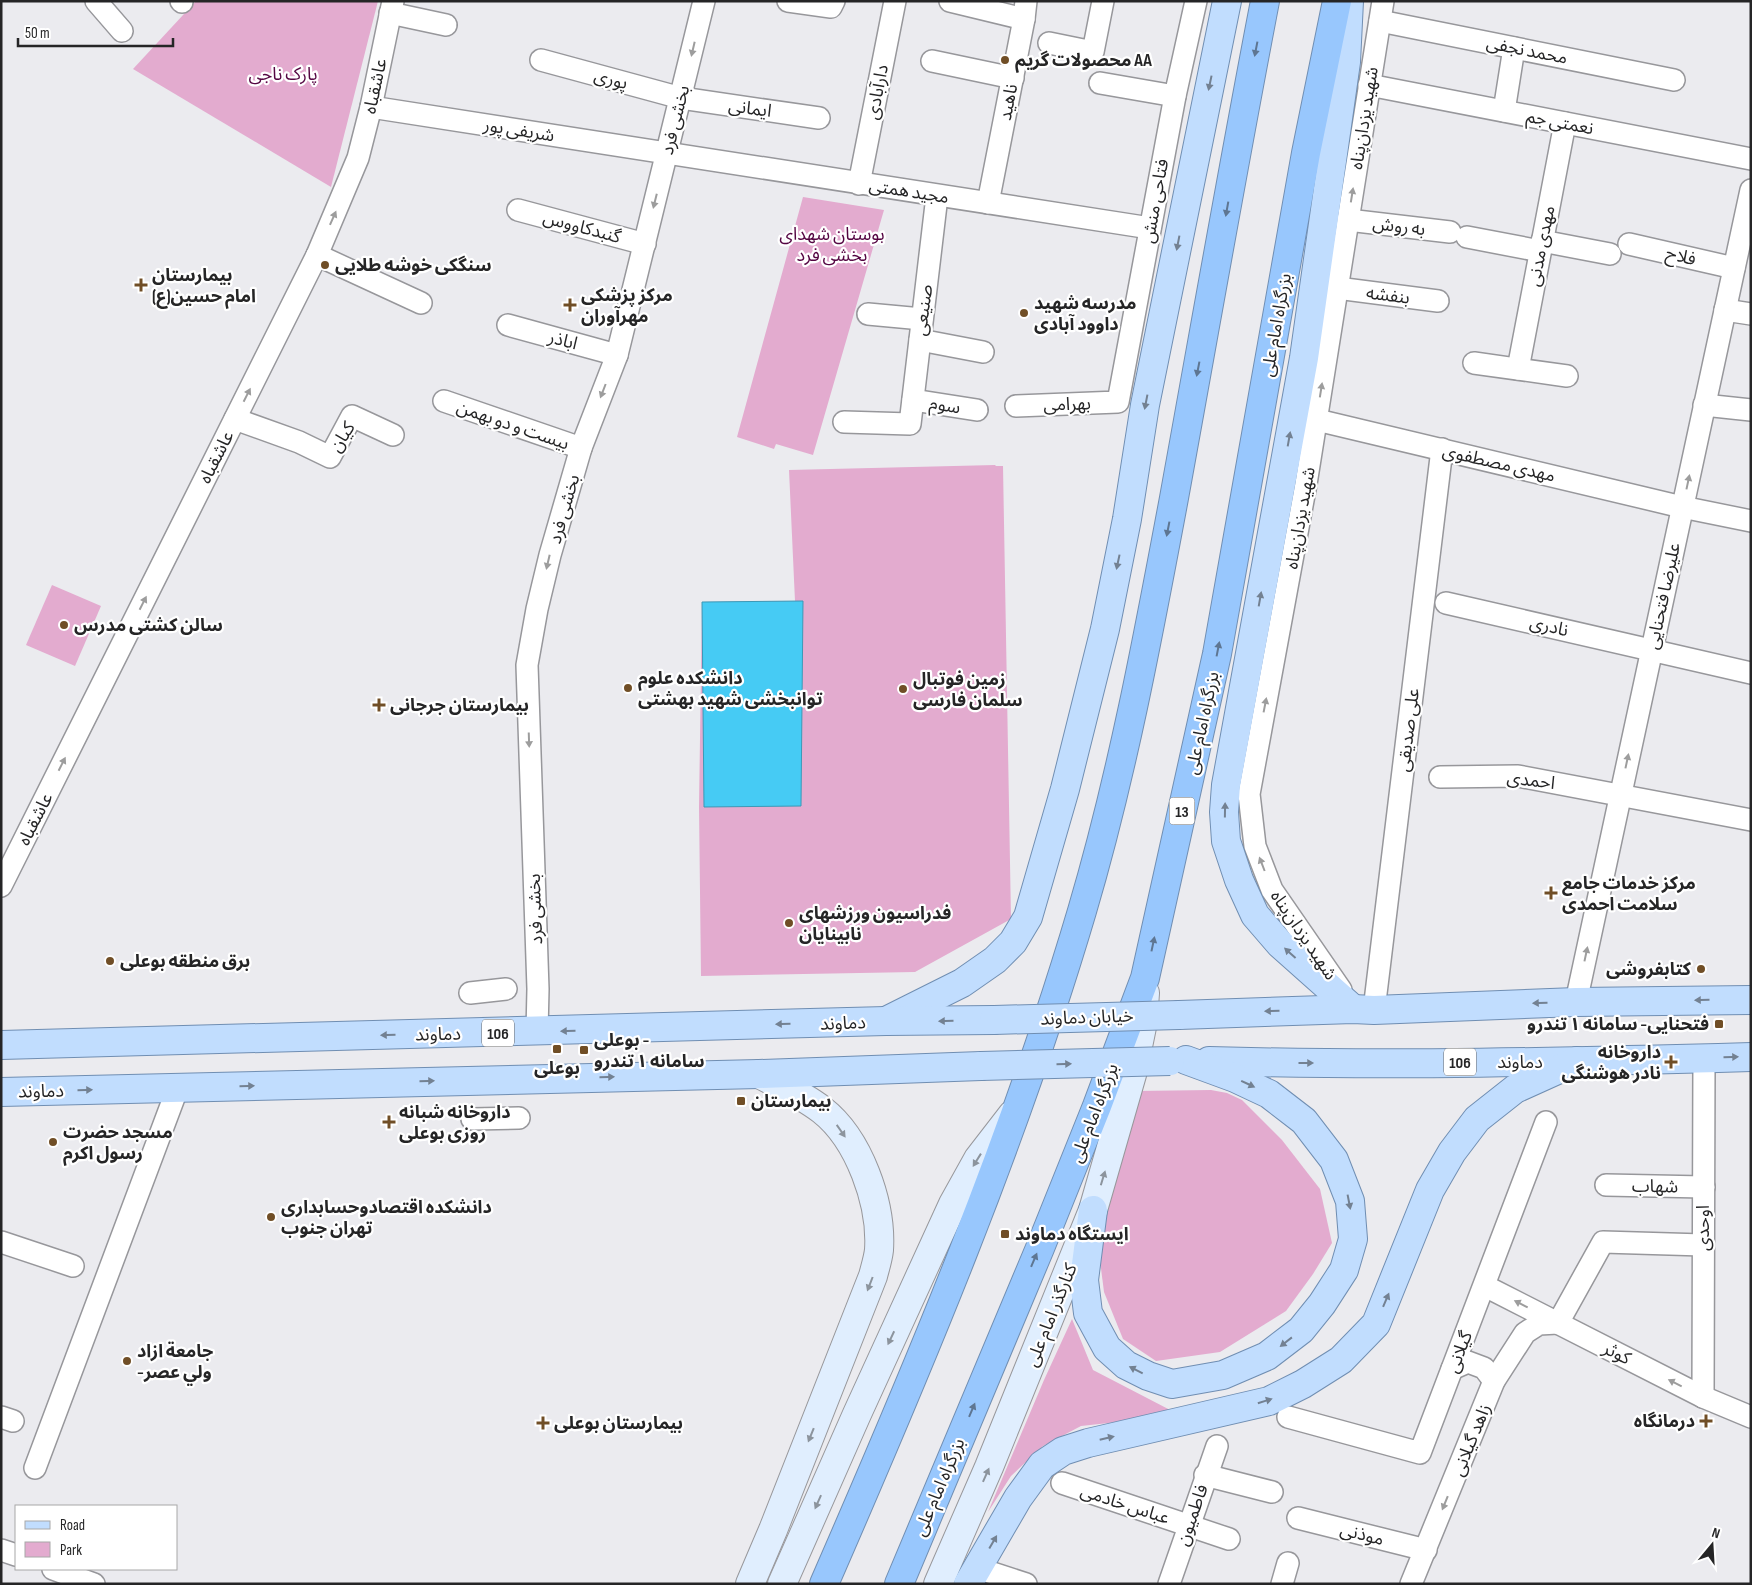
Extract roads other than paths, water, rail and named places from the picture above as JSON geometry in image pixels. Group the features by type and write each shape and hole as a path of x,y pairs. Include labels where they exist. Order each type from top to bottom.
{"highway":[{"path":"824,1584 881,1454 978,1214 1018,1108 1083,909 1115,784 1146,648 1265,1"},
{"name":"بزرگراه امام علی","path":"898,1584 1043,1239 1146,978 1217,654 1306,153 1337,1"}],"main road":[{"path":"886,1021 962,982 995,960 1013,942 1028,917 1065,790 1105,629 1127,519 1147,395 1227,1"},
{"path":"1349,1 1346,62 1304,358 1226,785 1224,812 1226,841 1239,880 1255,915 1280,944 1363,1009"},
{"name":"کنارگذر امام علی","path":"938,1584 989,1467 1093,1210 1133,1071 1143,1022 1146,978"},
{"name":"106","path":"1363,1009 1576,1002 1751,1000"},
{"name":"خیابان دماوند","path":"994,1020 1363,1009"},
{"name":"دماوند","path":"1,1045 537,1032 886,1021 994,1020"},
{"name":"دماوند","path":"2,1093 178,1087 759,1074 1178,1061 1291,1063 1577,1061 1751,1057"},
{"path":"1093,1210 1084,1280 1088,1313 1107,1348 1126,1365 1148,1376 1172,1384 1223,1375 1267,1356 1301,1330 1322,1304 1344,1270 1353,1239 1350,1201 1334,1160 1304,1121 1269,1094 1235,1078 1178,1061"},
{"path":"973,1576 1018,1498 1042,1465 1063,1451 1088,1443 1269,1401 1303,1384 1340,1360 1376,1324 1430,1190 1452,1152 1476,1120 1515,1089 1577,1061"},
{"path":"750,1584 873,1276 879,1250 873,1196 867,1174 838,1125 822,1110 797,1093 759,1074"},
{"path":"782,1584 856,1414 953,1204 978,1159 1018,1108"}],"street":[{"path":"96,1 122,31"},
{"name":"بخشی فرد","path":"537,1032 538,989 528,665 537,610 550,554 581,448 617,355 704,1"},
{"path":"788,1 831,7 834,1"},
{"name":"دارآبادی","path":"859,184 895,1"},
{"path":"950,1 1025,10"},
{"path":"1049,43 1094,52 1103,1"},
{"name":"فتاحی منش","path":"1118,402 1175,96 1196,1"},
{"name":"عاشقباه","path":"1,886 317,255 352,175 371,106 392,7 446,25"},
{"name":"ناهید","path":"988,204 1025,10"},
{"name":"شهید یزدان‌پناه","path":"1363,1009 1322,960 1272,890 1255,846 1249,794 1305,493 1382,11"},
{"name":"محمد نجفی","path":"1382,11 1514,48 1674,80"},
{"path":"1504,111 1514,48"},
{"name":"پوری","path":"541,60 681,98"},
{"path":"932,61 1013,78"},
{"path":"1100,83 1175,96"},
{"name":"نعمتی جم","path":"1369,85 1751,159"},
{"name":"ایمانی","path":"681,98 819,118"},
{"name":"شریفی پور","path":"371,106 667,154"},
{"name":"مهدی مدنی","path":"1518,369 1565,123"},
{"name":"مجید همتی","path":"667,154 1150,228"},
{"name":"علیرضا فتحنایی","path":"1576,1002 1751,190"},
{"name":"صنیعی","path":"844,422 910,424 937,196"},
{"name":"گنبدکاووس","path":"518,210 645,244"},
{"name":"به روش","path":"1348,220 1610,254"},
{"name":"فلاح","path":"1629,244 1734,268"},
{"path":"317,255 421,303"},
{"name":"بنفشه","path":"1337,288 1438,301"},
{"path":"1725,310 1751,314"},
{"path":"868,314 922,319"},
{"name":"اباذر","path":"508,325 617,355"},
{"path":"920,340 983,352"},
{"path":"1474,363 1566,376"},
{"name":"سوم","path":"913,400 977,410"},
{"name":"بیست و دو بهمن","path":"444,401 581,448"},
{"name":"بهرامی","path":"1016,406 1118,402"},
{"path":"1704,405 1751,410"},
{"name":"کیان","path":"235,419 299,442 330,457 352,416 393,435"},
{"name":"مهدی مصطفوی","path":"1317,420 1682,507 1751,521"},
{"name":"علی صدیقی","path":"1363,1009 1442,450"},
{"name":"نادری","path":"1446,603 1751,673"},
{"name":"احمدی","path":"1440,777 1518,776 1751,820"},
{"path":"470,993 506,989"},
{"name":"اوحدی","path":"1702,1397 1704,1058"},
{"path":"35,1468 178,1087"},
{"path":"472,1119 519,1118"},
{"name":"گیلانی","path":"1288,1416 1420,1453 1546,1122"},
{"name":"شهاب","path":"1606,1185 1704,1187"},
{"path":"1,1242 73,1266"},
{"path":"1558,1323 1603,1242 1703,1245"},
{"name":"کوثر","path":"1484,1286 1702,1397 1751,1417"},
{"name":"زاهد گیلانی","path":"1411,1584 1494,1381 1525,1333 1539,1324 1558,1323"},
{"path":"1452,1369 1468,1362 1484,1368 1494,1381"},
{"name":"فاطمیون","path":"1169,1584 1217,1446"},
{"path":"1206,1475 1272,1492"},
{"name":"عباس خادمی","path":"1062,1483 1229,1539"},
{"name":"موذنی","path":"1298,1518 1426,1550"},
{"path":"1,1550 15,1555"},
{"path":"1282,1584 1288,1563"},
{"path":"56,1570 94,1584"},
{"path":"973,1576 1026,1584"}],"water":[{"path":"803,601 801,806 704,807 702,602"}],"place":[{"name":"محصولات گریم AA","path":"1005,60"},
{"name":"سنگکی خوشه طلایی","path":"325,265"},
{"name":"بیمارستان امام حسین(ع)","path":"141,285"},
{"name":"مرکز پزشکی مهرآوران","path":"570,305"},
{"name":"مدرسه شهید داوود آبادی","path":"1024,313"},
{"name":"سالن کشتی مدرس","path":"64,625"},
{"name":"دانشکده علوم توانبخشی شهید بهشتی","path":"628,688"},
{"name":"زمین فوتبال سلمان فارسی","path":"903,689"},
{"name":"بیمارستان جرجانی","path":"379,705"},
{"name":"مرکز خدمات جامع سلامت احمدی","path":"1551,893"},
{"name":"فدراسیون ورزشهای نابینایان","path":"789,923"},
{"name":"برق منطقه بوعلی","path":"110,961"},
{"name":"کتابفروشی","path":"1701,969"},
{"name":"فتحنایی- سامانه ۱ تندرو","path":"1719,1024"},
{"name":"بوعلی","path":"557,1049"},
{"name":"بوعلی - سامانه ۱ تندرو","path":"584,1050"},
{"name":"داروخانه نادر هوشنگی","path":"1671,1062"},
{"name":"بیمارستان","path":"741,1101"},
{"name":"داروخانه شبانه روزی بوعلی","path":"389,1122"},
{"name":"مسجد حضرت رسول اکرم","path":"53,1142"},
{"name":"دانشکده اقتصادوحسابداری تهران جنوب","path":"271,1217"},
{"name":"ایستگاه دماوند","path":"1005,1234"},
{"name":"جامعة ازاد -ولي عصر","path":"127,1361"},
{"name":"درمانگاه","path":"1706,1421"},
{"name":"بیمارستان بوعلی","path":"543,1423"}],"park label":[{"name":"پارک ناجی","path":"283,74"},
{"name":"بوستان شهدای بخشی فرد","path":"832,244"}]}
